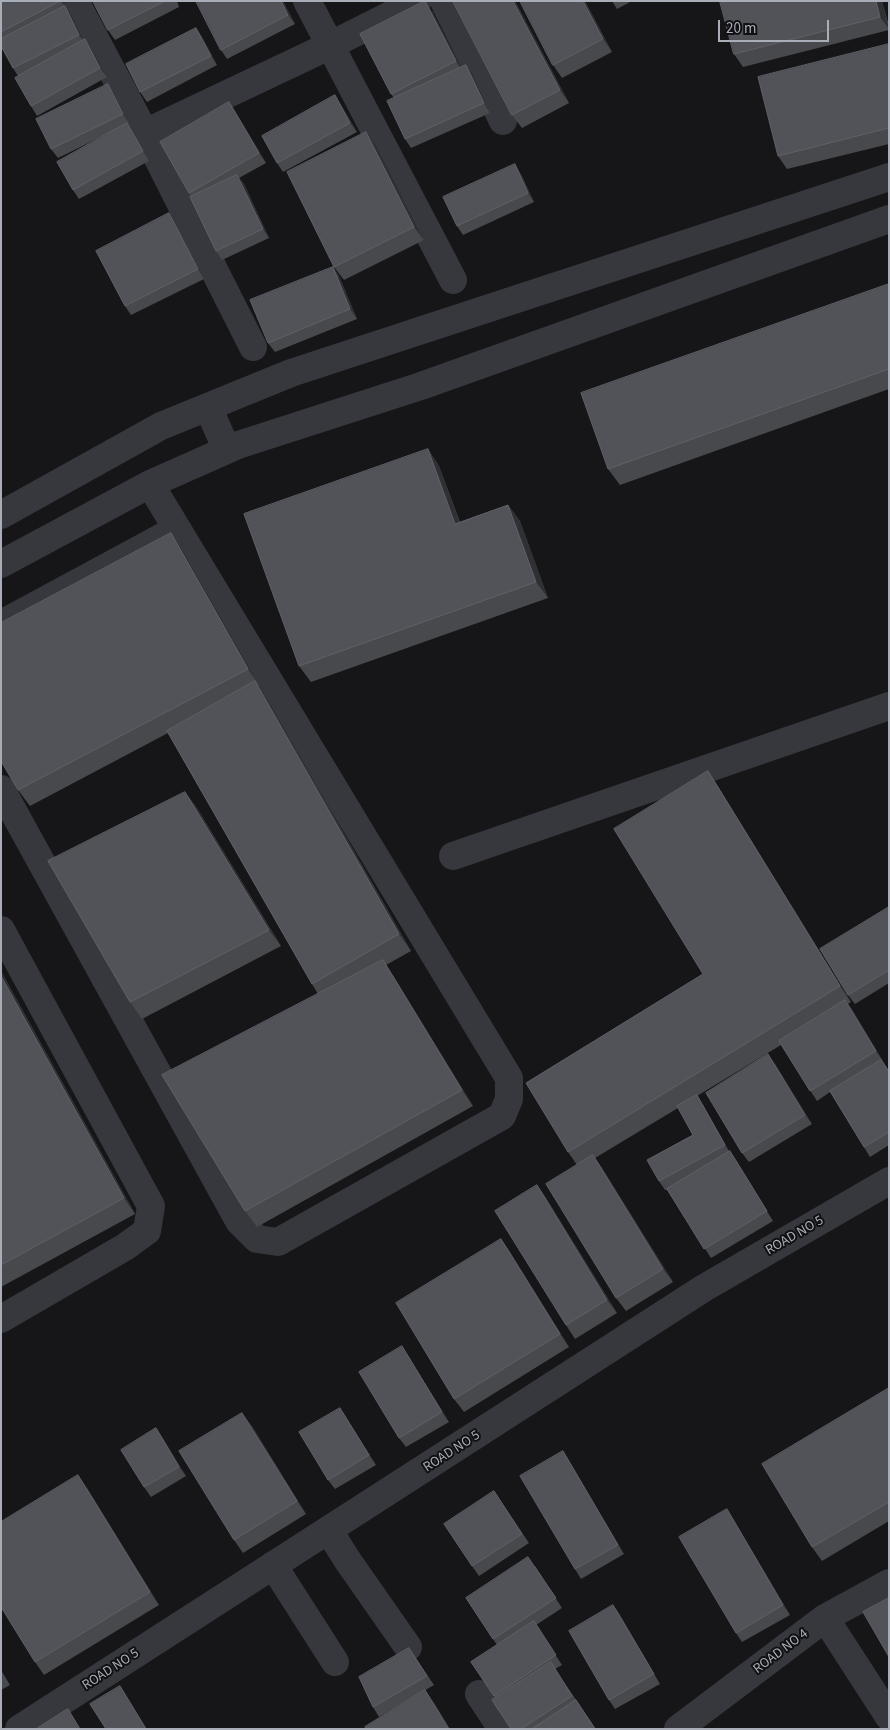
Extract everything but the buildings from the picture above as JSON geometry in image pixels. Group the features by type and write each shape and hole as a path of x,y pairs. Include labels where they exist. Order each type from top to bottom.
{"street":[{"path":"75,1 145,133 253,347"},
{"path":"306,1 331,45 453,280"},
{"path":"145,133 331,45 418,1"},
{"path":"444,1 503,121"},
{"path":"1,515 161,426 291,373 889,177"},
{"path":"1,564 150,484 238,445 421,386 889,219"},
{"path":"208,407 227,450"},
{"path":"1,789 239,1221 257,1239 278,1242 502,1116 509,1099 509,1078 150,484"},
{"path":"1,624 177,528"},
{"path":"453,856 889,706"},
{"path":"1,930 151,1206 147,1231 125,1247 1,1319"},
{"name":"ROAD NO 5","path":"19,1729 704,1288 889,1181"},
{"path":"329,1531 408,1647"},
{"path":"273,1565 335,1662"},
{"name":"ROAD NO 4","path":"678,1729 825,1618 889,1583"},
{"path":"825,1618 889,1717"},
{"path":"479,1694 502,1729"}]}
